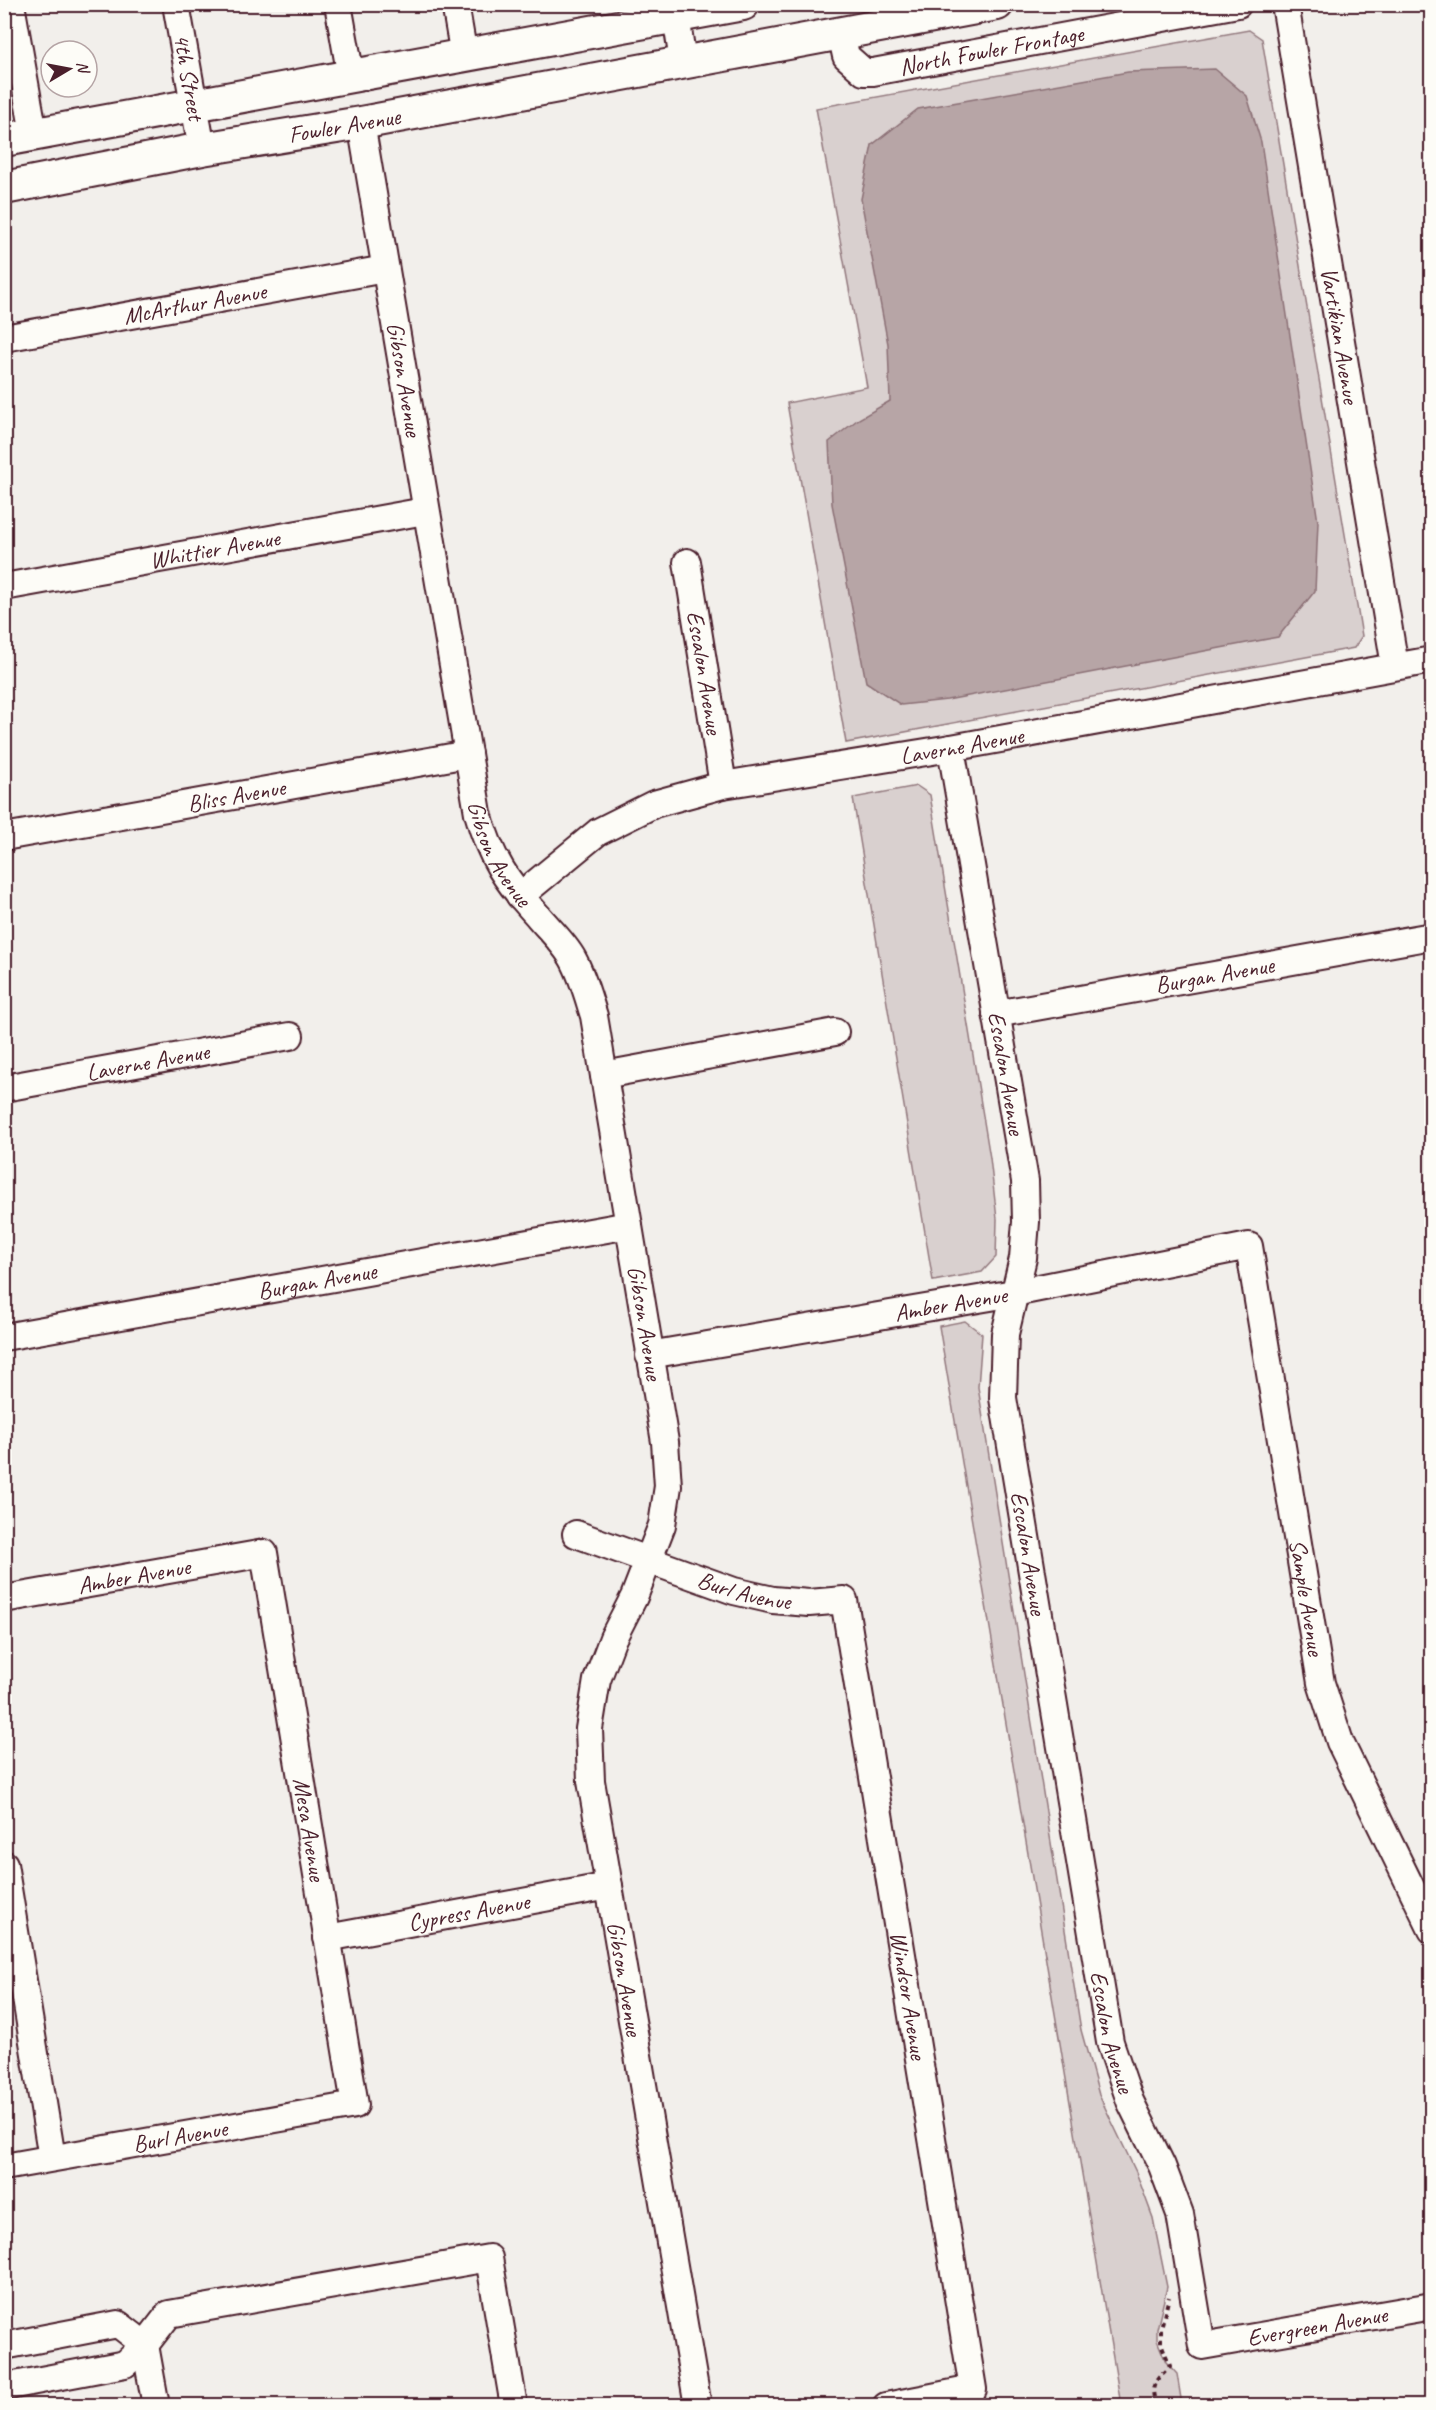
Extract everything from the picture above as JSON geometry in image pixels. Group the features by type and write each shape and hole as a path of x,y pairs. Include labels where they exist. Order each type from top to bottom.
{"main road":[{"name":"Fowler Avenue","path":"19,137 464,56 675,11 743,4"},
{"name":"Fowler Avenue","path":"4,188 202,149 361,123 997,4"},
{"path":"361,123 367,99 380,91 431,80 464,56"}],"street":[{"path":"11,4 19,137"},
{"name":"4th Street","path":"176,4 202,149"},
{"path":"338,4 351,77"},
{"path":"455,4 464,56"},
{"name":"North Fowler Frontage","path":"841,33 846,56 864,72 873,72 1238,4"},
{"name":"Vartikian Avenue","path":"1285,4 1395,666"},
{"path":"675,11 684,61"},
{"name":"Gibson Avenue","path":"361,123 478,813 485,841 498,866 520,896 573,958 594,1016 665,1442 668,1486 662,1525 597,1680 589,1729 591,1781 698,2406"},
{"name":"McArthur Avenue","path":"4,338 385,269"},
{"name":"Whittier Avenue","path":"4,587 425,511"},
{"name":"Escalon Avenue","path":"687,562 723,785"},
{"name":"Laverne Avenue","path":"520,896 598,832 654,804 723,785 951,748 1431,660"},
{"name":"Escalon Avenue","path":"951,748 1025,1182 1026,1222 1023,1258 1005,1334 1003,1398 1110,2042 1130,2101 1162,2166 1180,2214 1202,2346"},
{"name":"Bliss Avenue","path":"4,837 468,754"},
{"name":"Burgan Avenue","path":"996,1014 1431,936"},
{"path":"604,1075 835,1032"},
{"name":"Laverne Avenue","path":"4,1088 290,1036"},
{"name":"Burgan Avenue","path":"4,1337 629,1225"},
{"name":"Amber Avenue","path":"650,1355 1014,1293 1249,1246"},
{"name":"Sample Avenue","path":"1249,1246 1321,1683 1340,1742 1431,1930"},
{"path":"576,1534 649,1560"},
{"name":"Amber Avenue","path":"4,1599 264,1553"},
{"name":"Mesa Avenue","path":"264,1553 355,2105"},
{"name":"Burl Avenue","path":"649,1560 734,1591 772,1600 809,1603 844,1600"},
{"name":"Windsor Avenue","path":"844,1600 973,2389 886,2406"},
{"path":"4,1864 51,2158"},
{"name":"Cypress Avenue","path":"327,1938 609,1886"},
{"name":"Burl Avenue","path":"4,2167 355,2105"},
{"path":"4,2387 125,2364 145,2345 169,2314 489,2258 514,2406"},
{"name":"Evergreen Avenue","path":"1202,2346 1431,2306"},
{"path":"4,2346 118,2324 145,2345 156,2406"}],"shaded area":[{"path":"1249,30 1262,39 1362,636 1354,648 846,743 787,403 867,387 816,108"},
{"path":"1215,69 1247,96 1261,142 1318,522 1315,591 1278,637 947,700 901,705 866,682 832,504 829,442 857,420 890,401 888,344 861,199 872,145 918,109 1128,72"},
{"path":"917,786 930,795 990,1158 997,1219 996,1257 982,1272 933,1281 853,798"},
{"path":"965,1321 982,1334 978,1387 1081,2030 1099,2095 1136,2172 1153,2218 1167,2287 1157,2329 1157,2340 1166,2362 1177,2374 1182,2405 1121,2405 939,1326"}]}
